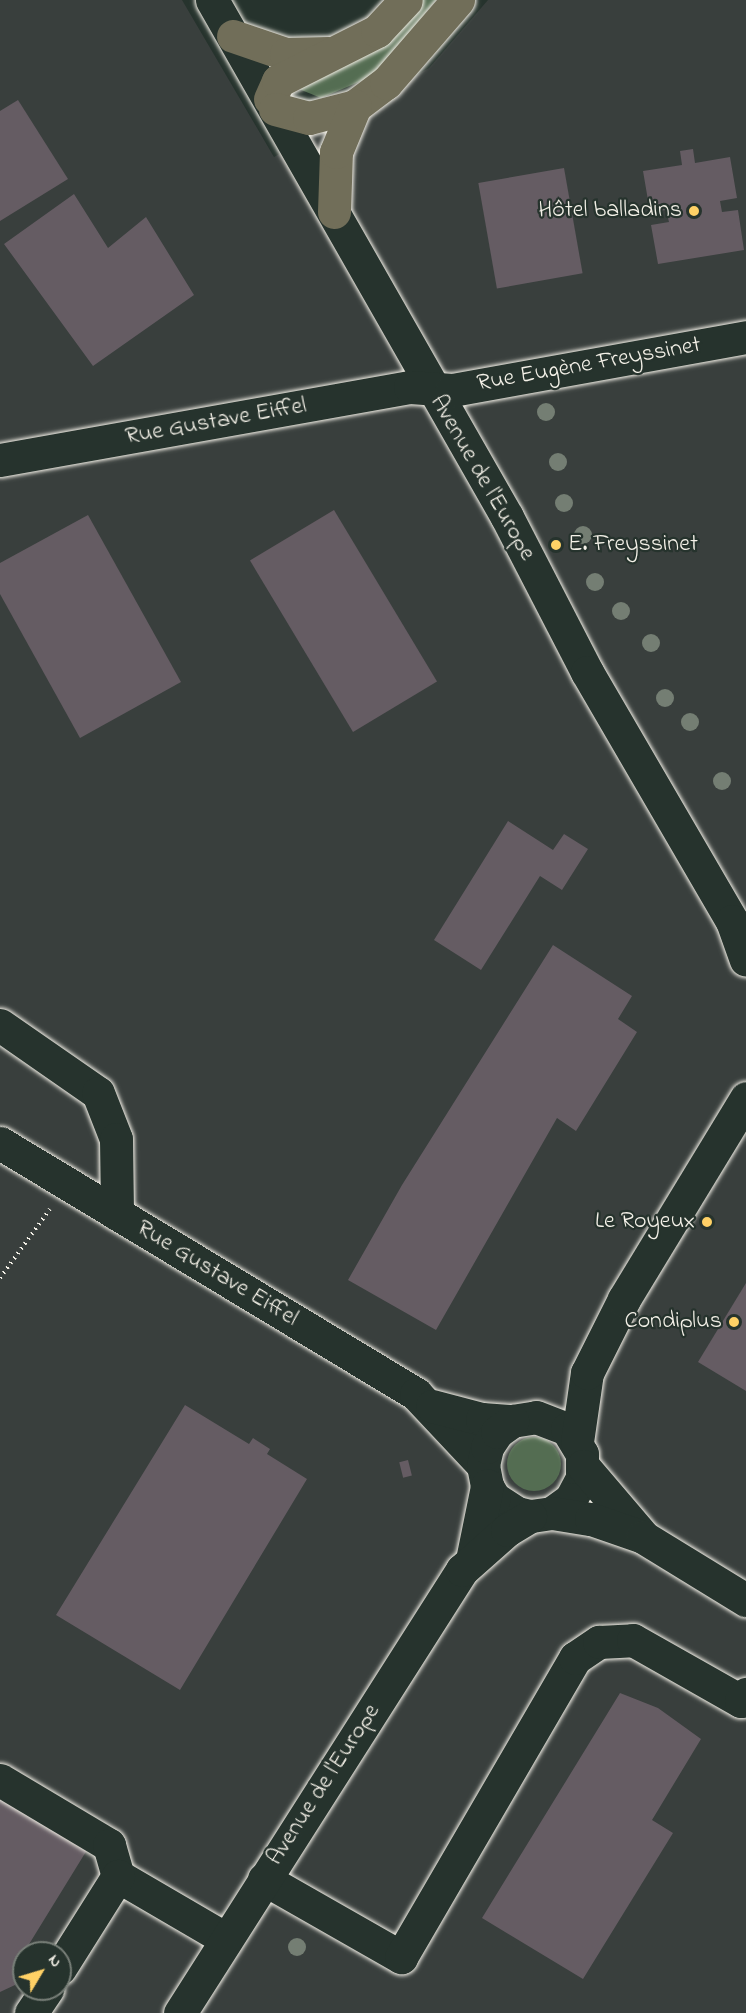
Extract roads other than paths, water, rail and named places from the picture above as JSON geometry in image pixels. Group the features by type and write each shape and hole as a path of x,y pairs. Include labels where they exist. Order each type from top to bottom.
{"highway":[{"path":"406,0 377,31 278,81 272,104 309,118 354,106 386,83 458,0"},
{"path":"233,36 286,54 333,53"},
{"path":"334,212 336,152 354,106"}],"street":[{"name":"Avenue de l'Europe","path":"212,0 334,212 431,389 507,517 587,672 732,921 746,960"},
{"name":"Rue Eugène Freyssinet","path":"431,389 452,390 746,337"},
{"name":"Rue Gustave Eiffel","path":"0,460 410,387 431,389"},
{"path":"0,1026 98,1093 116,1139 117,1214"},
{"path":"472,1560 578,1489 586,1373 624,1299 746,1098"},
{"name":"Rue Gustave Eiffel","path":"0,1143 432,1407"},
{"path":"472,1560 485,1476 487,1447 497,1432 524,1419 586,1373"},
{"path":"432,1407 482,1419 524,1419 567,1429 580,1454 643,1537"},
{"path":"432,1407 485,1476 505,1507 541,1515 591,1519 643,1537 746,1600"},
{"name":"Avenue de l'Europe","path":"180,2013 264,1879 472,1560"},
{"path":"264,1879 401,1957 575,1658 599,1642 633,1640 741,1701 746,1694"},
{"path":"0,1780 109,1845 118,1876 226,1939"},
{"path":"72,1949 118,1876"}],"place":[{"name":"Hôtel balladins","path":"694,211"},
{"name":"E. Freyssinet","path":"556,545"},
{"name":"Le Royeux","path":"707,1222"},
{"name":"Condiplus","path":"734,1322"}]}
